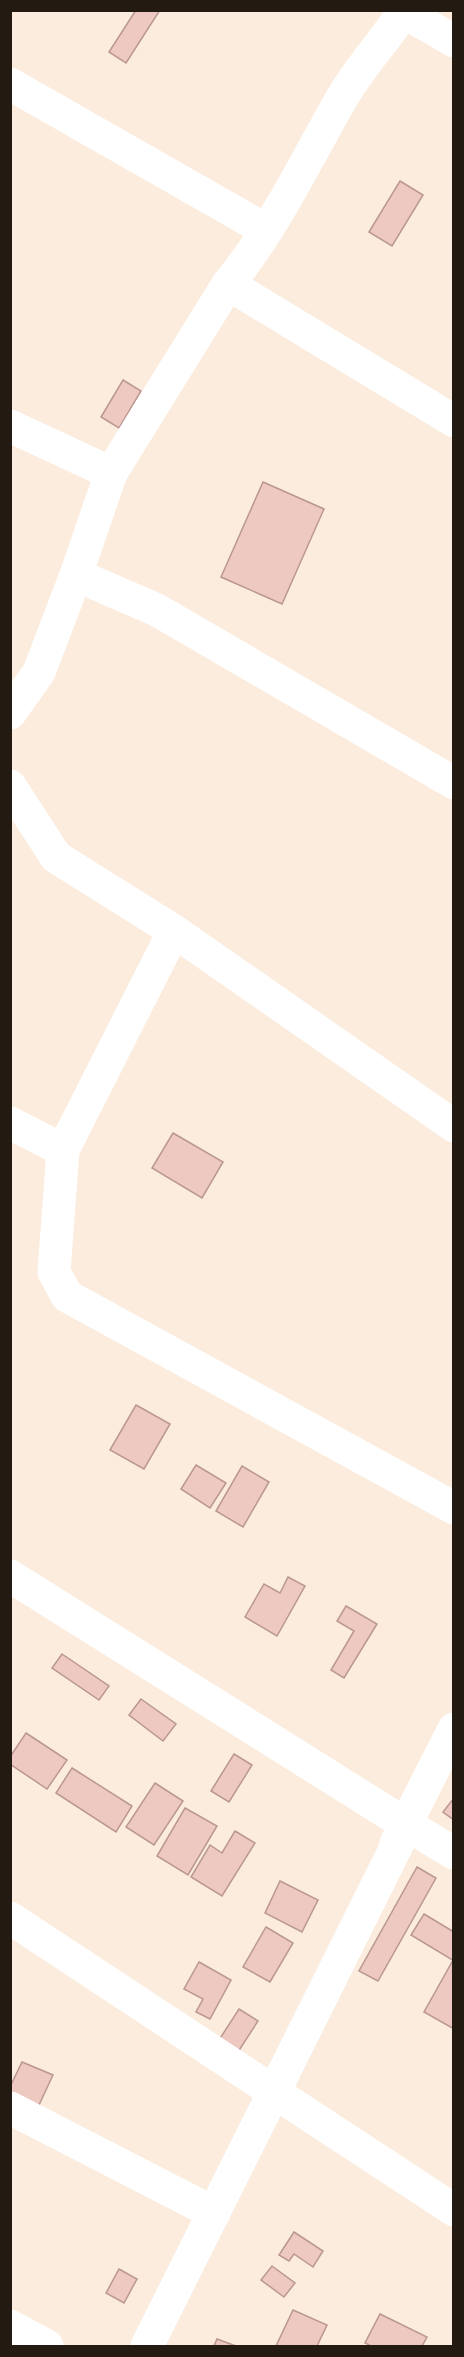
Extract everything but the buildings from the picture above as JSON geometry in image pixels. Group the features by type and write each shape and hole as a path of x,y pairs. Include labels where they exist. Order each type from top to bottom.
{"street":[{"path":"10,713 39,672 111,473 228,284 245,264 266,230 345,93 405,11 453,41"},
{"path":"10,84 266,230"},
{"path":"228,284 453,421"},
{"path":"10,426 111,473"},
{"path":"76,575 157,610 453,783"},
{"path":"10,786 56,857 174,931 453,1126"},
{"path":"174,931 63,1149 54,1272 67,1296 453,1508"},
{"path":"10,1123 63,1149"},
{"path":"10,1576 453,1853"},
{"path":"147,2346 274,2092 382,1864 407,1824 453,1729"},
{"path":"10,1918 453,2210"},
{"path":"10,2108 214,2213"},
{"path":"10,2326 47,2346"}]}
